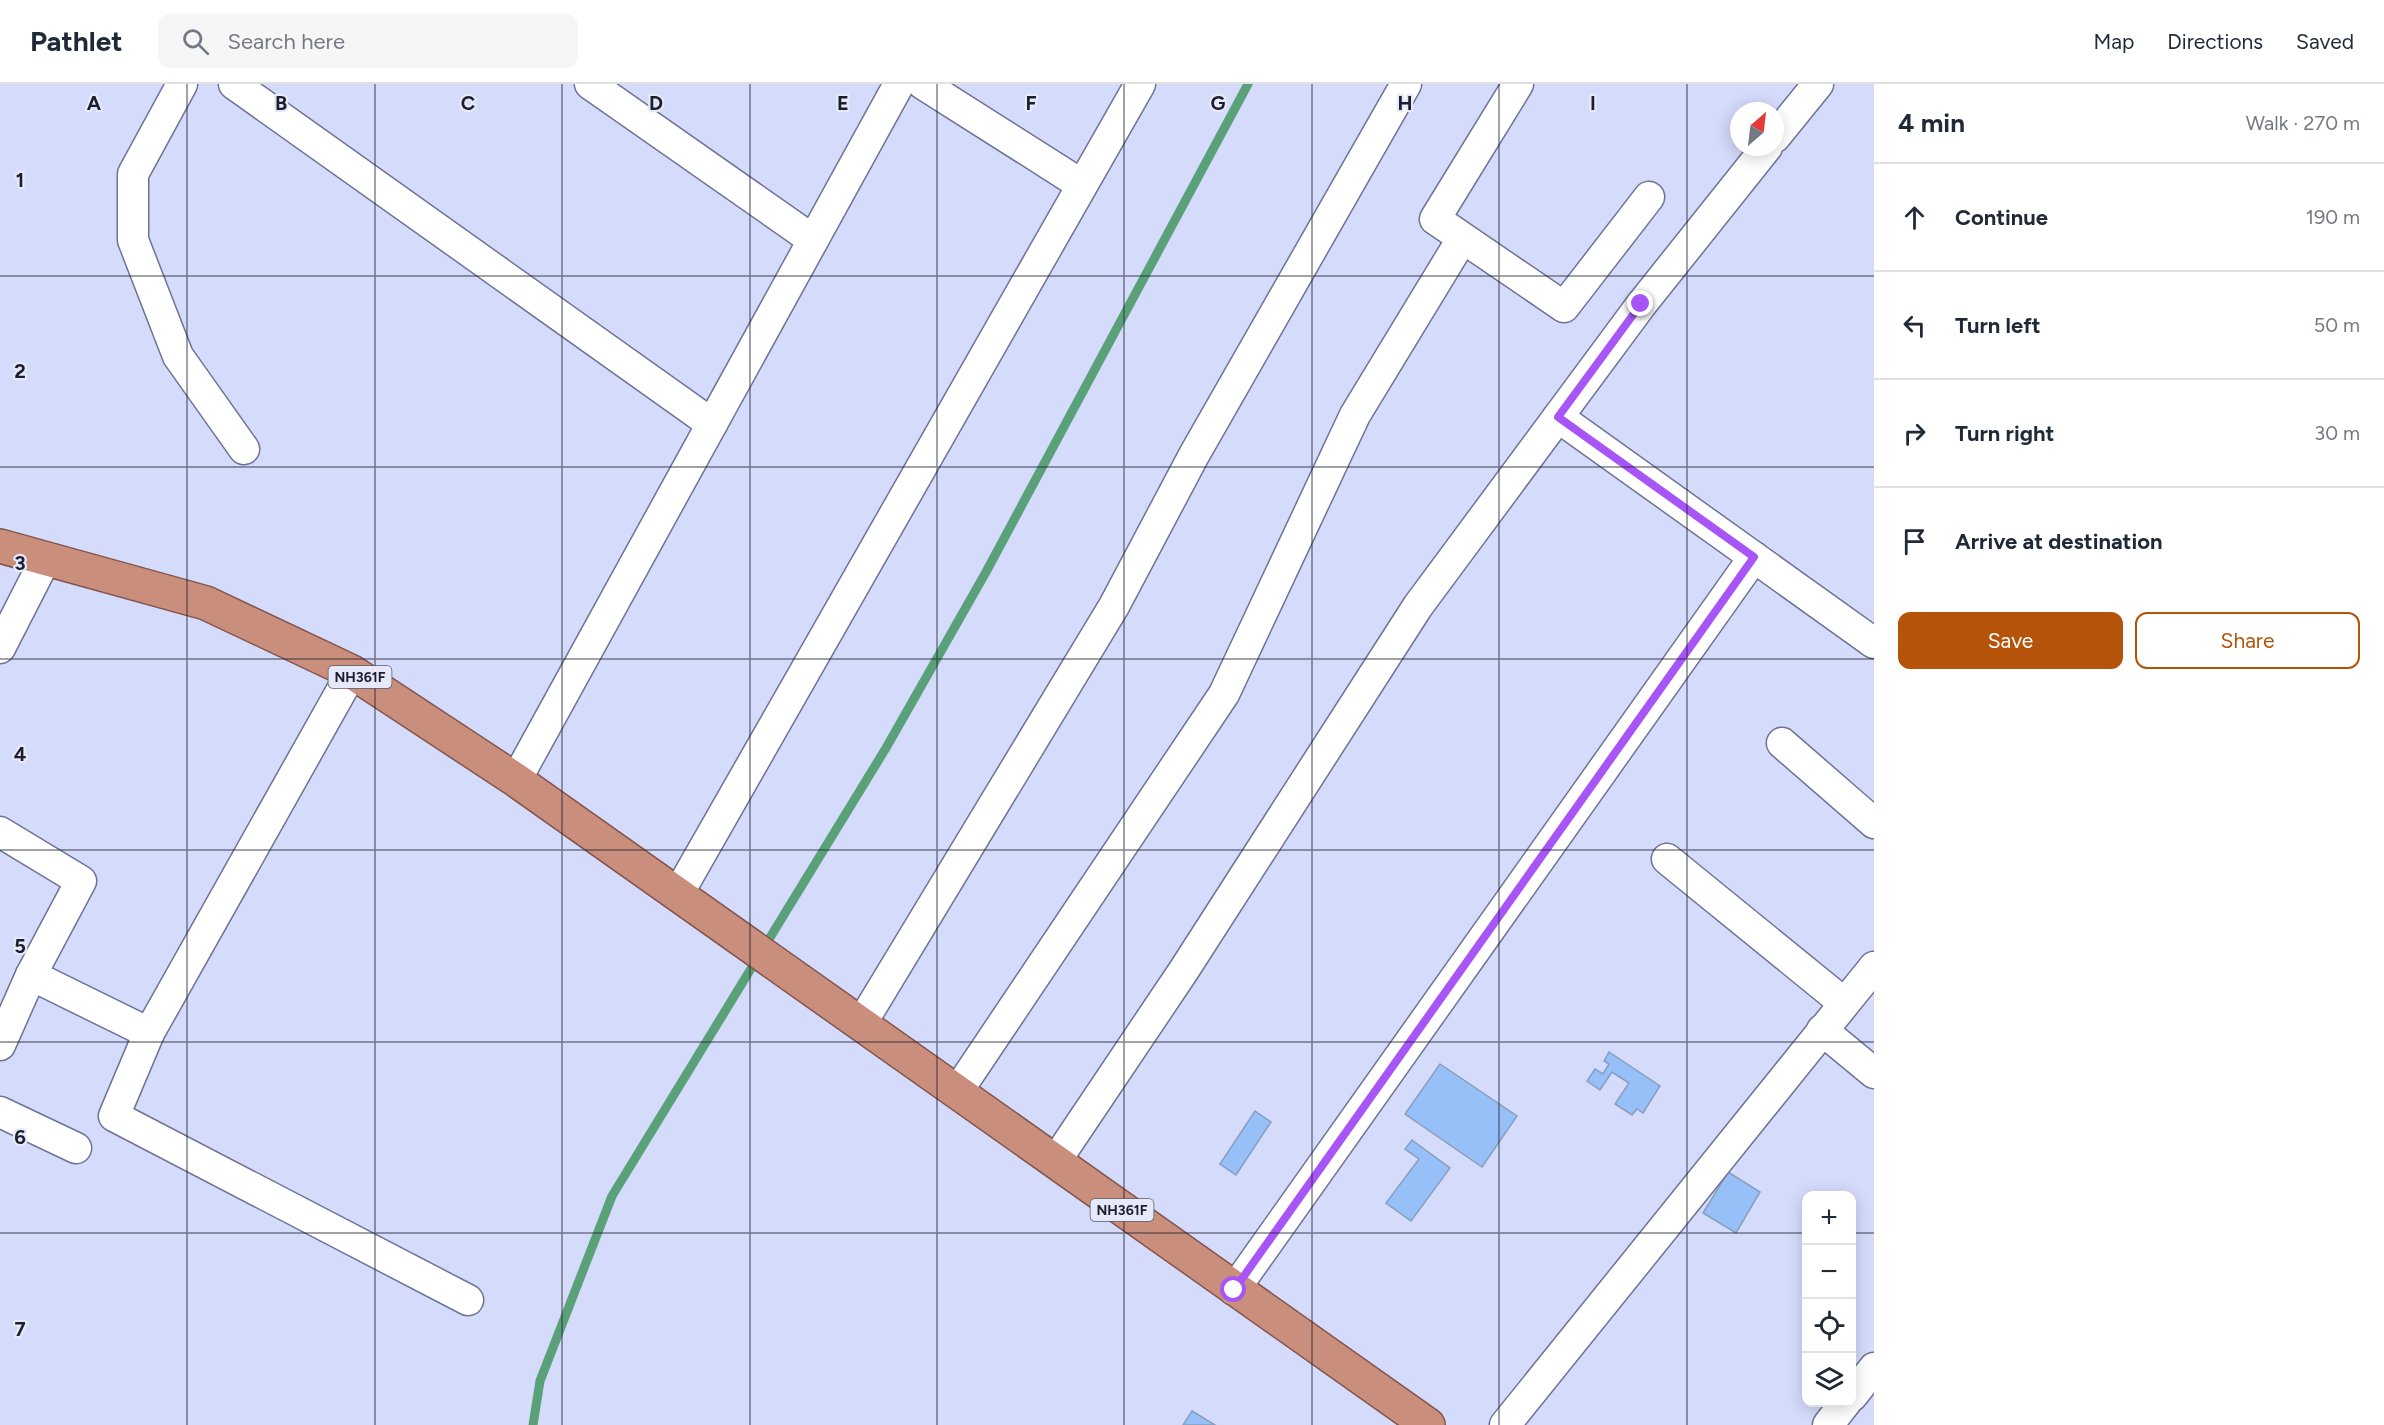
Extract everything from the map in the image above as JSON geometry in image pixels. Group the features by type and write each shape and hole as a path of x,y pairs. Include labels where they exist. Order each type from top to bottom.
{"highway":[{"name":"NH361F","path":"0,546 206,603 352,672 516,780 1428,1425"}],"street":[{"path":"182,84 133,174 133,240 178,356 244,448"},
{"path":"234,84 712,424"},
{"path":"590,84 813,240"},
{"path":"516,780 899,84"},
{"path":"923,84 1082,185"},
{"path":"678,894 1140,84"},
{"path":"861,1024 1114,606 1194,455 1406,84"},
{"path":"1518,84 1435,219 1564,307 1649,197"},
{"path":"1784,126 1818,84"},
{"path":"1055,1162 1191,960 1418,606 1641,304 1760,156"},
{"path":"957,1092 1224,693 1355,415 1462,239"},
{"path":"1558,417 1874,643"},
{"path":"1234,1290 1754,557"},
{"path":"0,648 45,558"},
{"path":"352,672 149,1033 114,1116 468,1300"},
{"path":"1782,743 1874,823"},
{"path":"0,832 81,881 31,975 7,1007 0,1045"},
{"path":"1667,859 1844,1003"},
{"path":"1505,1425 1874,967"},
{"path":"31,975 149,1033"},
{"path":"1822,1030 1874,1073"},
{"path":"0,1112 76,1148"},
{"path":"1856,1390 1874,1368"},
{"path":"1828,1425 1842,1407"}],"building":[{"path":"1609,1052 1660,1086 1643,1113 1637,1109 1632,1115 1615,1104 1629,1083 1612,1072 1600,1090 1587,1081 1595,1069 1603,1074 1609,1064 1604,1061"},
{"path":"1440,1064 1517,1116 1482,1167 1405,1114"},
{"path":"1255,1111 1271,1122 1236,1175 1220,1164"},
{"path":"1412,1140 1450,1168 1411,1221 1386,1203 1419,1159 1405,1149"},
{"path":"1728,1172 1760,1192 1736,1233 1703,1213"},
{"path":"1192,1411 1215,1425 1183,1425"}],"waterway":[{"path":"533,1425 540,1381 612,1196 886,748 986,572 1248,84"}],"route":[{"path":"1234,1290 1754,557 1558,417 1641,304"}]}
